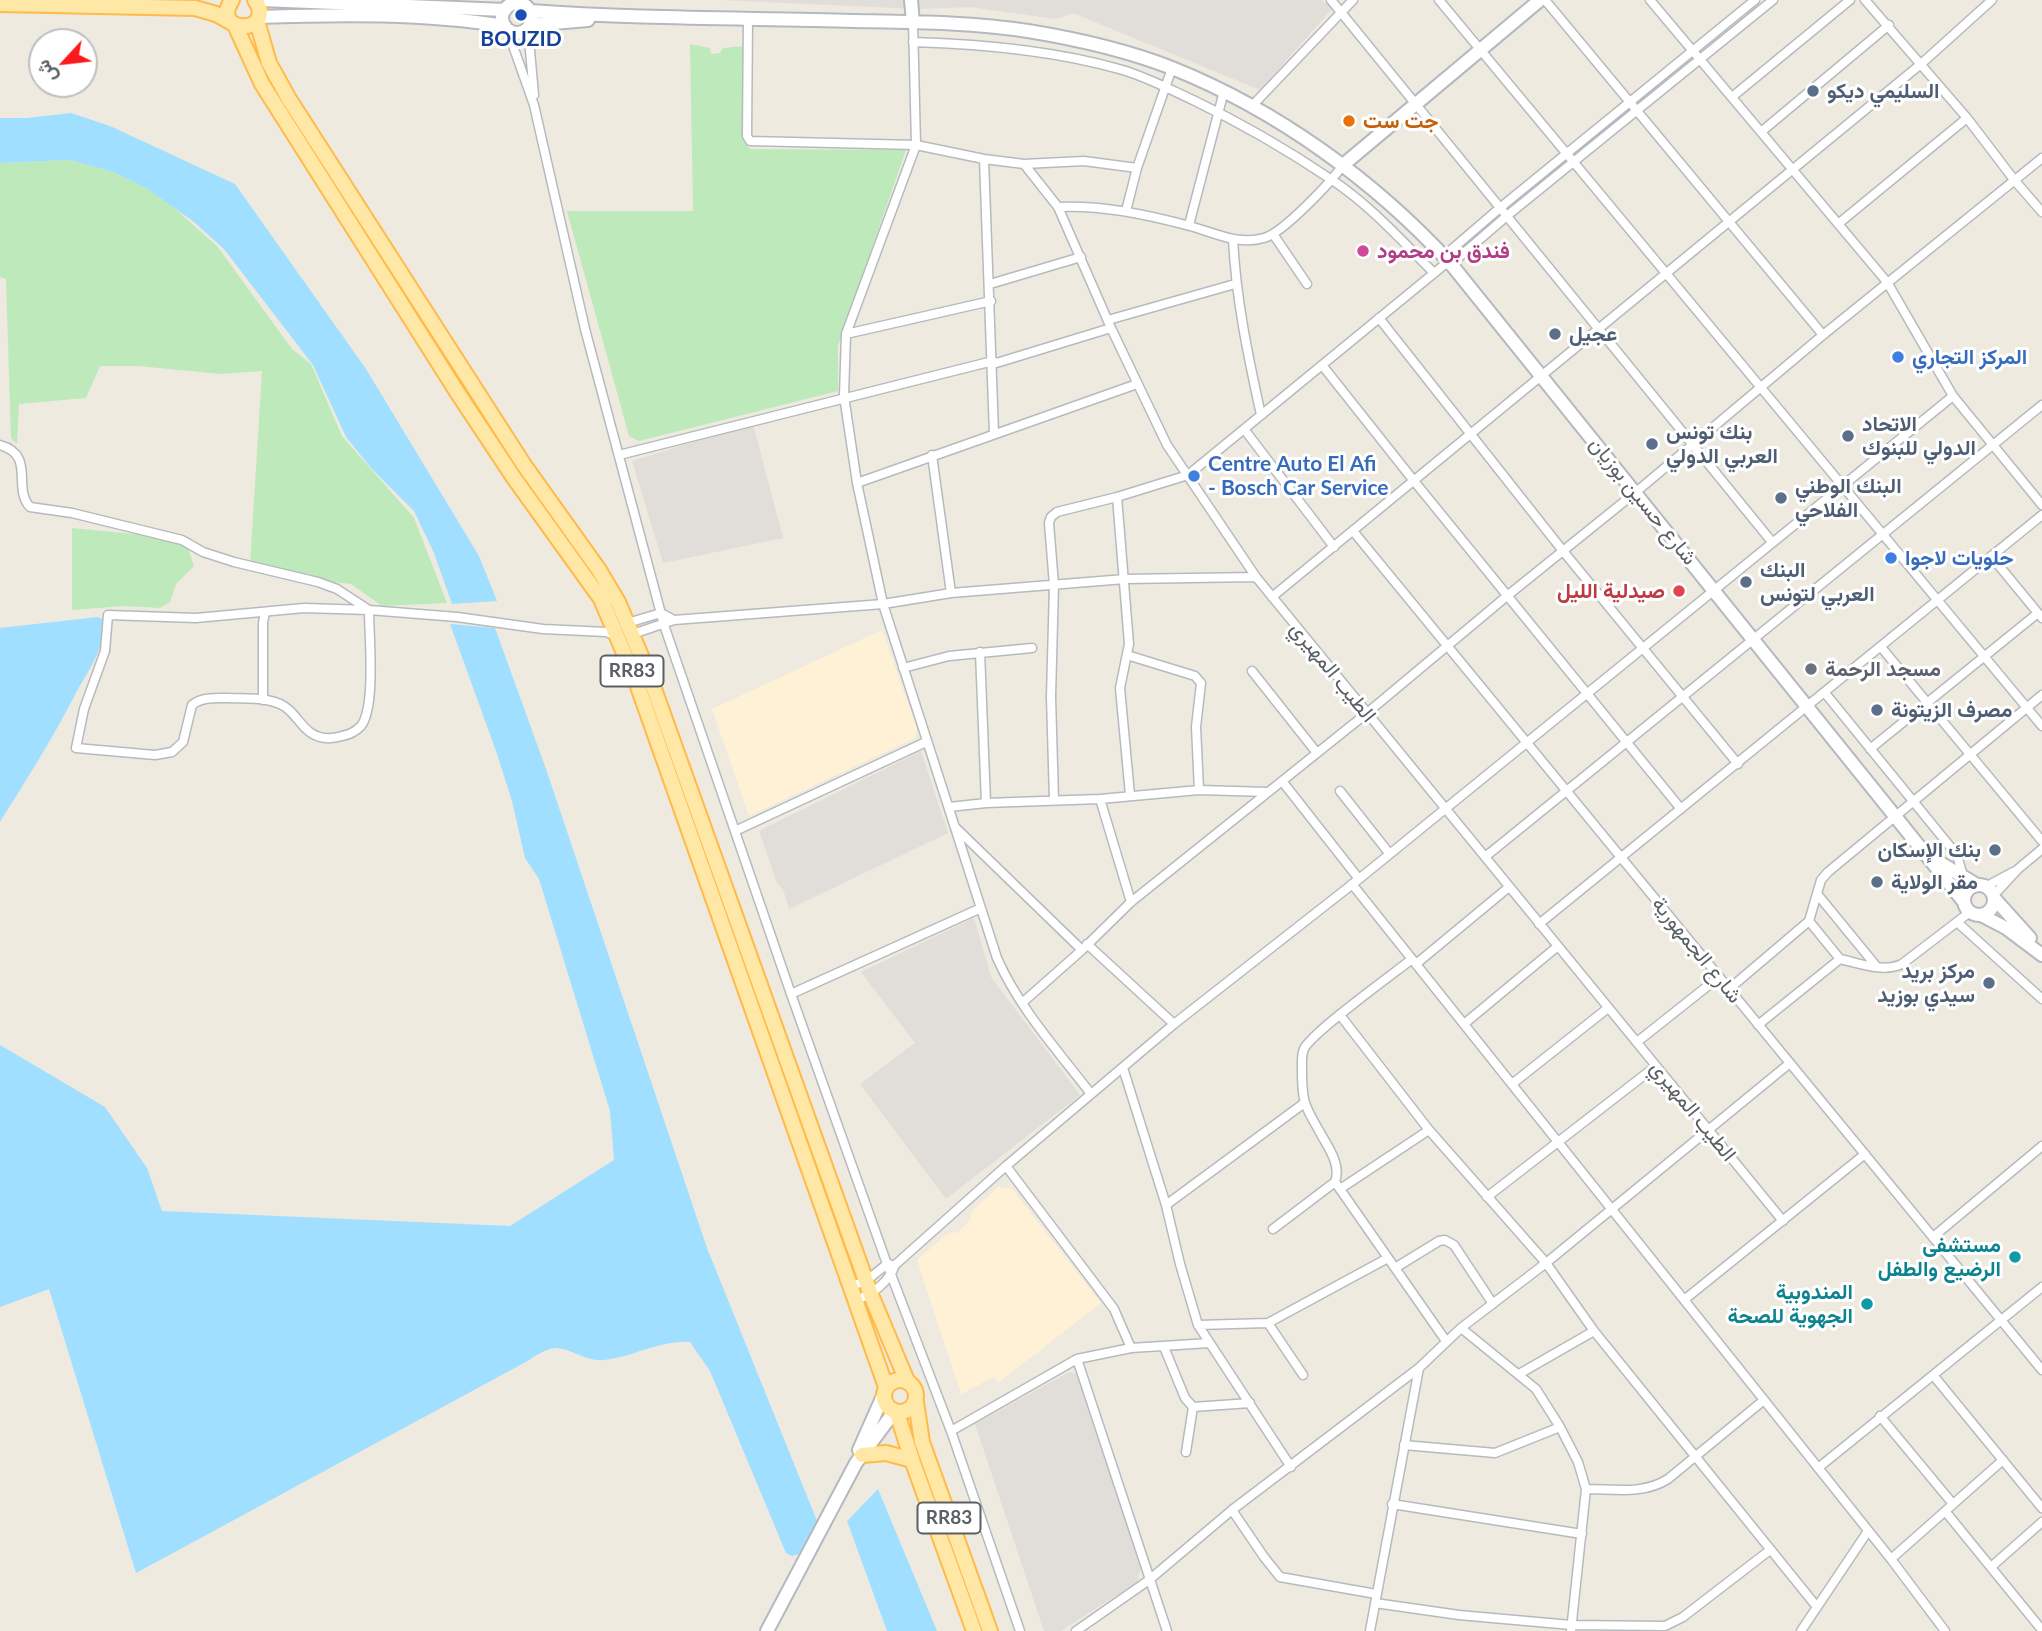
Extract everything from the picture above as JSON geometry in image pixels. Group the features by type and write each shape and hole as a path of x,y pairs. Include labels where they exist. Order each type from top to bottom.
{"main road":[{"path":"232,0 228,11 234,24"},
{"path":"255,0 260,11 258,19"},
{"path":"262,0 506,6 515,3 605,17"},
{"path":"911,0 913,22"},
{"path":"1343,165 1540,0"},
{"path":"0,4 195,8 216,14 234,24 249,26 258,19 299,15 434,19 506,28 518,33 529,27 605,17"},
{"path":"527,5 529,27"},
{"path":"506,6 502,18 506,28"},
{"name":"شارع حسين بوزيان","path":"605,17 913,22 1027,31 1078,40 1172,68 1224,91 1296,133 1343,165 1392,206 1447,262 1543,376 1971,909"},
{"name":"RR83","path":"258,19 269,63 289,99 524,465 599,570 853,1293 885,1392 885,1403 895,1412 974,1631"},
{"name":"RR83","path":"234,24 247,56 267,92 514,478 589,579 620,631 670,734 868,1288 907,1381 915,1390 922,1442 990,1631"},
{"name":"شارع حسين بوزيان","path":"1925,854 1987,891 2042,953"},
{"path":"1971,909 1991,909 1987,891 1967,891 1971,909 2006,928 2042,953"},
{"path":"859,1459 858,1453 885,1392 895,1380 907,1381"},
{"path":"767,1631 859,1459 895,1412 907,1412 916,1402"},
{"path":"859,1459 886,1453 912,1460"}],"street":[{"path":"1331,0 1343,11 1772,542"},
{"path":"1251,107 1353,0"},
{"path":"1440,0 2042,726"},
{"path":"1545,0 1823,335"},
{"path":"1650,0 1887,282 1953,396 2042,505"},
{"path":"1447,262 1501,207 1755,0"},
{"path":"1054,800 1051,697 1054,585 1049,523 1051,517 1058,512 1188,475 1773,0"},
{"path":"1732,97 1850,0"},
{"path":"1865,0 1967,118 2042,212"},
{"path":"1272,597 1921,64 1992,0"},
{"path":"748,18 747,136 750,141 916,145 984,159 1024,163 1084,161 1137,168"},
{"path":"913,22 916,145 846,334 844,396 857,483 883,604 926,742 1004,973 1022,1003 1091,1094"},
{"path":"1761,132 1889,26"},
{"path":"529,27 534,105"},
{"path":"506,28 534,105 585,329 664,625 791,994 891,1265 891,1274 951,1431 1020,1631"},
{"path":"913,42 974,43 1048,54 1122,69 1164,86 1219,112 1333,180 1377,217 1434,273"},
{"path":"1126,211 1137,168 1172,68"},
{"path":"1189,225 1224,91"},
{"path":"1838,224 1967,118"},
{"path":"1022,1003 1131,902 1317,754 1887,282 2042,158"},
{"path":"984,159 995,434"},
{"name":"الطيب المهيري","path":"1024,163 1058,207 1109,324 1167,445 1256,577 1783,1221"},
{"path":"1058,207 1126,211 1189,225 1233,239 1262,239 1273,234 1333,180 1343,165"},
{"path":"1273,234 1307,284"},
{"path":"1233,239 1235,284 1261,415"},
{"path":"990,284 1081,257"},
{"path":"620,455 844,396 993,363 1235,284"},
{"path":"846,334 991,300"},
{"path":"1379,318 1563,551 1738,764"},
{"path":"1322,365 1681,809"},
{"path":"857,483 1137,384"},
{"path":"853,1293 868,1288 891,1265 1174,1024 1390,853 1953,396"},
{"path":"1485,857 2042,405"},
{"path":"1244,429 1334,547"},
{"path":"0,444 17,455 22,471 24,500 30,507 72,513 182,540 203,552 234,562 337,589 369,610"},
{"path":"933,455 951,593"},
{"path":"1117,497 1129,633 1128,655 1123,665 1120,688 1130,795"},
{"path":"1539,924 2042,515"},
{"name":"شارع الجمهورية","path":"1353,531 2042,1370"},
{"path":"1870,749 1985,656 2040,616 1991,556"},
{"path":"369,610 368,706 361,726 346,735 324,738 312,734 284,705 263,700 213,698 197,702 190,709 183,742 167,754 76,747 84,709 105,651 108,615 196,618 304,608 369,610 457,617 543,629 620,631 664,625 674,620 883,604 951,593 1125,579 1256,577"},
{"path":"263,700 265,612"},
{"path":"620,631 661,613"},
{"path":"661,613 674,620"},
{"path":"1881,647 2042,841"},
{"path":"903,667 940,657 1032,648"},
{"path":"980,652 986,803"},
{"path":"1128,655 1195,676 1201,683 1196,727 1199,790"},
{"path":"1252,671 1317,754"},
{"path":"1825,693 1957,855 1962,876"},
{"path":"1729,989 1809,920 1821,880 1828,872 2042,695"},
{"path":"735,831 926,742"},
{"path":"1282,781 1414,962 1891,1559 1945,1631"},
{"path":"949,807 1100,799 1199,790 1268,792"},
{"path":"1340,791 1390,853"},
{"path":"1100,799 1131,902"},
{"path":"955,827 1085,947 1174,1024"},
{"path":"1987,891 2042,849"},
{"path":"1446,1341 1338,1185 1334,1160 1303,1104 1304,1049 1340,1015 1414,962 1509,887"},
{"path":"1818,895 1877,967"},
{"path":"791,994 981,908"},
{"path":"1809,920 1840,959 1894,968 1971,909"},
{"path":"1957,922 2042,999"},
{"path":"1464,1024 1558,946"},
{"path":"1758,1025 1840,959"},
{"path":"1637,1042 1719,977"},
{"path":"1512,1084 1608,1008"},
{"path":"1340,1015 1429,1130 1546,1263 1594,1331 1817,1607"},
{"path":"1076,1631 1149,1580 1232,1510 1419,1367 1461,1328 1546,1263 1790,1063"},
{"path":"1486,1197 1656,1066"},
{"path":"1123,1068 1166,1205 1198,1325 1291,1467"},
{"path":"1166,1205 1303,1104"},
{"path":"1273,1229 1338,1185 1429,1130"},
{"path":"1933,1237 2042,1148"},
{"path":"1684,1300 1865,1154"},
{"path":"1006,1167 1114,1309 1131,1348"},
{"path":"1395,1268 1439,1241 1446,1240 1454,1245 1493,1304"},
{"path":"1198,1325 1268,1323 1388,1258"},
{"path":"853,1293 868,1288 891,1274"},
{"path":"1818,1468 2042,1287"},
{"path":"1268,1323 1303,1375"},
{"path":"1461,1328 1536,1389 1560,1427 1582,1471 1586,1489 1571,1628"},
{"path":"1519,1374 1594,1331"},
{"path":"951,1431 1077,1359 1131,1348 1209,1343"},
{"path":"1164,1347 1185,1398 1192,1406 1186,1451"},
{"path":"1077,1359 1167,1631"},
{"path":"1370,1631 1419,1367"},
{"path":"1933,1375 2042,1508"},
{"path":"1586,1489 1650,1488 1668,1479 1764,1400"},
{"path":"1192,1406 1250,1403"},
{"path":"1880,1416 1952,1504"},
{"path":"1404,1445 1495,1454 1560,1427"},
{"path":"1891,1559 2003,1460"},
{"path":"1392,1504 1582,1534"},
{"path":"1232,1510 1280,1577 1459,1615 1571,1628 1665,1626 1683,1617 1770,1550"},
{"path":"1945,1511 2042,1630"},
{"path":"1991,1567 2042,1522"},
{"path":"1801,1631 1868,1531"}],"shaded area":[{"path":"720,0 1322,0 1333,8 1260,90 1073,13 1056,19 970,7 918,9"},
{"path":"753,424 783,538 663,563 632,461"},
{"path":"882,630 917,729 915,738 749,816 712,709"},
{"path":"921,751 948,833 789,909 759,831"},
{"path":"974,918 991,977 1080,1095 946,1199 860,1084 915,1043 861,972"},
{"path":"998,1187 1012,1189 1101,1303 999,1382 994,1377 961,1394 917,1260 947,1234 958,1232 969,1221 972,1211"},
{"path":"1069,1372 1076,1374 1141,1567 1137,1582 1061,1631 1044,1631 975,1424"}],"green space":[{"path":"690,44 710,48 711,54 720,53 723,48 744,46 744,142 750,149 906,150 838,346 838,391 639,441 629,436 567,211 693,211"},
{"path":"70,160 113,172 146,188 173,207 217,246 292,349 311,364 342,436 414,518 447,603 382,606 351,584 250,565 262,371 221,374 138,366 100,366 86,398 19,404 17,444 11,438 6,279 0,277 0,163"},
{"path":"72,528 155,536 186,543 194,566 176,584 170,602 160,608 125,606 72,610"}],"water":[{"path":"71,113 110,126 235,184 366,369 479,556 497,601 452,604 434,553 414,511 372,469 346,437 313,365 224,249 194,222 146,188 113,172 70,160 0,163 0,118"},
{"path":"98,617 104,620 104,630 96,657 50,741 0,822 0,628"},
{"path":"450,624 495,628 546,769 707,1248 817,1521 799,1554 792,1556 786,1553 710,1371 690,1342 657,1346 604,1360 591,1359 556,1348 538,1354 136,1573 49,1289 0,1307 0,1045 105,1107 147,1168 162,1211 510,1226 614,1160 610,1111 539,879 525,858 512,801 496,751"},
{"path":"878,1489 937,1631 887,1631 847,1521"}],"place":[{"name":"BOUZID","path":"521,15"},
{"name":"السليمي ديكو","path":"1813,91"},
{"name":"جت ست","path":"1349,121"},
{"name":"فندق بن محمود","path":"1363,251"},
{"name":"عجيل","path":"1555,334"},
{"name":"المركز التجاري","path":"1898,357"},
{"name":"الاتحاد الدولي للبنوك","path":"1848,436"},
{"name":"بنك تونس العربي الدولي","path":"1652,444"},
{"name":"Centre Auto El Afi - Bosch Car Service","path":"1194,476"},
{"name":"البنك الوطني الفلاحي","path":"1781,498"},
{"name":"حلويات لاجوا","path":"1891,558"},
{"name":"البنك العربي لتونس","path":"1746,582"},
{"name":"صيدلية الليل","path":"1679,591"},
{"name":"مسجد الرحمة","path":"1811,669"},
{"name":"مصرف الزيتونة","path":"1877,710"},
{"name":"بنك الإسكان","path":"1995,850"},
{"name":"مقر الولاية","path":"1877,882"},
{"name":"مركز بريد سيدي بوزيد","path":"1989,983"},
{"name":"مستشفى الرضيع والطفل","path":"2015,1257"},
{"name":"المندوبية الجهوية للصحة","path":"1867,1304"}]}
